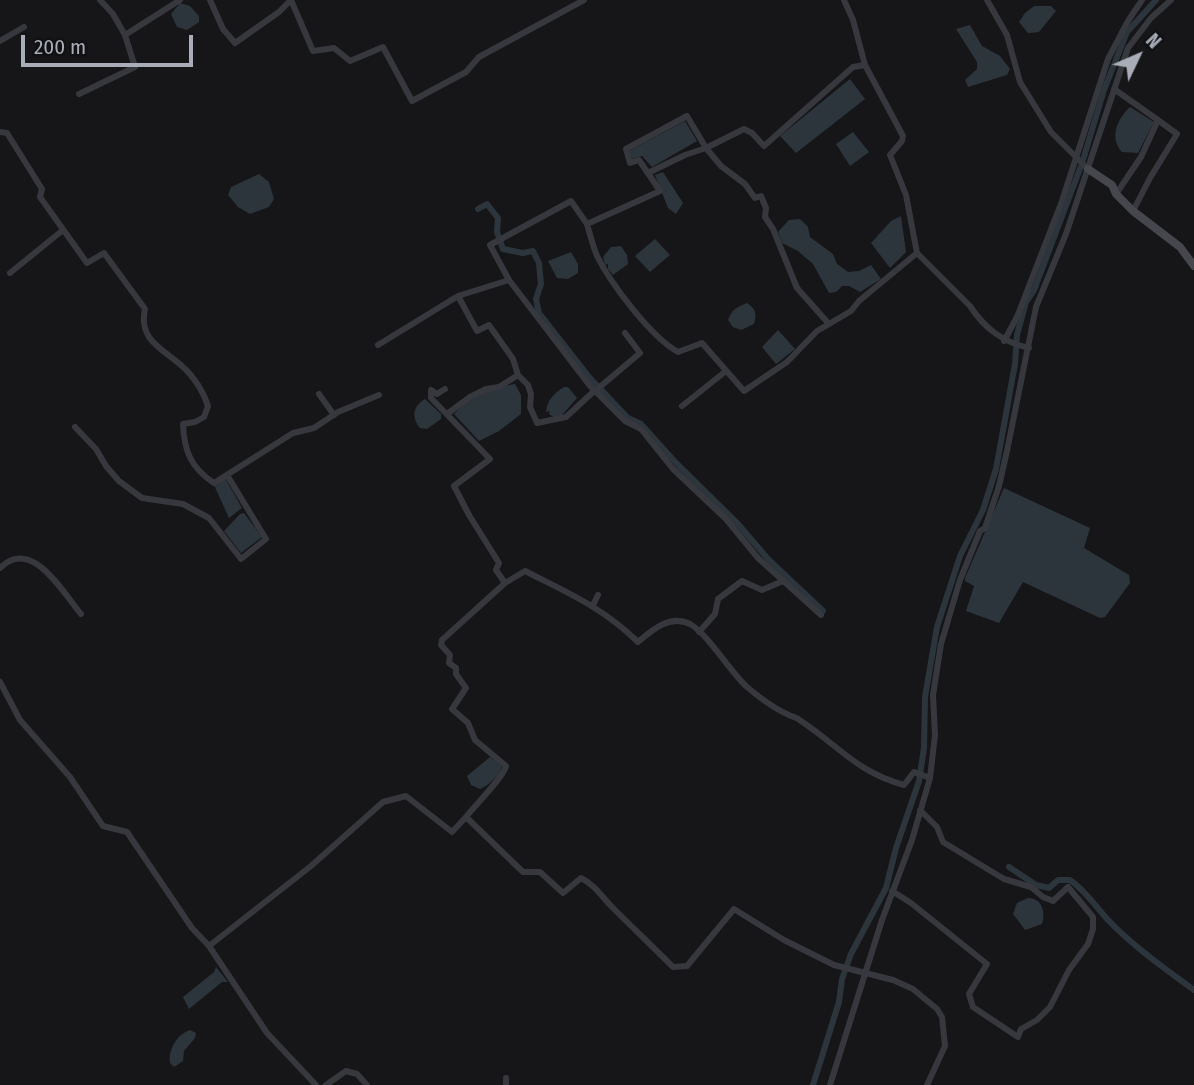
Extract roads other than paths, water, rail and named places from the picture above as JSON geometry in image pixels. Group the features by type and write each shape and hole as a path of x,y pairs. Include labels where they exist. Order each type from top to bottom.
{"street":[{"path":"79,94 135,66 125,35 113,14 100,0"},
{"path":"125,35 180,0"},
{"path":"210,0 223,29 235,43 279,12 291,0 313,51 334,48 350,61 383,47 412,102 466,72 479,57 584,0"},
{"path":"844,0 853,20 865,65 903,136 890,155 906,195 917,253 970,306 976,316 1004,341 1026,347"},
{"path":"987,0 1007,35 1020,82 1051,132 1088,169 1112,185 1116,194 1133,211 1180,247 1193,262"},
{"path":"1004,341 1017,317 1076,158 1108,59 1142,0"},
{"path":"830,1085 920,810 935,735 933,695 941,643 960,580 980,531 985,528 999,486 1036,307 1066,234 1128,48 1151,18 1171,0"},
{"path":"0,41 24,27"},
{"path":"648,173 744,129 764,146 853,67 865,65"},
{"path":"1114,89 1177,134 1133,211"},
{"path":"1092,107 1105,113"},
{"path":"587,224 660,191 639,160 630,163 626,149 687,116 706,148 721,166 745,184 755,198 761,196 766,208 765,217 773,229 797,288 829,324"},
{"path":"1116,194 1141,157 1158,120"},
{"path":"0,132 7,133 42,189 40,197 87,263 104,253 145,309 142,320 144,332 193,378 208,407 204,417 183,424 183,440 196,469 214,483 293,433 314,428 334,415 379,395"},
{"path":"821,615 758,558 726,519 673,469 641,429 625,421 590,387 509,280 490,246 571,201 587,224 597,255 608,274 646,324 669,347 678,352 702,342 744,391 787,362 817,331 851,311 859,301 917,253"},
{"path":"10,273 63,230"},
{"path":"378,345 458,296 509,280"},
{"path":"458,296 477,331 489,325 513,359 519,375 528,386 531,394 530,407 537,423 565,418 640,353 625,333"},
{"path":"681,406 726,371"},
{"path":"447,414 470,397 486,389 499,387 519,375"},
{"path":"445,389 437,394 431,390 430,398 490,459 454,485 469,515 499,562 496,570 505,583"},
{"path":"319,394 334,415"},
{"path":"75,427 96,449 119,481 142,498 183,504 209,517 241,559 266,539 227,475"},
{"path":"0,568 7,560 17,558 39,565 61,586 81,614"},
{"path":"209,946 311,866 383,802 406,796 452,832 503,776 506,766 475,740 468,723 452,709 466,688 456,674 456,668 449,663 450,655 441,645 442,640 505,583 525,571 593,605 618,622 638,642 653,629 669,621 689,624 747,687 768,703 798,718 838,747 854,763 875,776 904,785 914,772 928,778"},
{"path":"699,632 715,614 718,599 742,581 762,590 783,581"},
{"path":"593,605 598,595"},
{"path":"0,682 20,720 70,777 103,826 127,832 192,928 209,946 267,1033 316,1085"},
{"path":"892,891 987,964 969,994 973,1007 1018,1037 1021,1029 1037,1020 1049,1007 1069,970 1088,944 1093,929 1093,917 1068,887 1053,901 1031,887 1004,879 943,842 937,827 920,810"},
{"path":"466,817 523,872 540,872 564,893 581,878 592,884 673,967 687,966 734,909 784,940 842,968 893,980 913,989 937,1009 942,1017 945,1045 927,1085"},
{"path":"326,1085 346,1071 357,1074 368,1085"}],"waterway":[{"path":"1083,160 1104,90 1127,32 1156,0"},
{"path":"813,1085 839,1002 842,979 851,954 886,888 896,848 919,781 924,748 925,697 937,627 960,556 983,510 996,469 1015,364 1017,335 1026,302 1034,290 1081,166"},
{"path":"478,209 487,204 498,218 497,232 503,249 523,253 533,251 539,263 541,284 536,299 539,313 589,377 628,418 641,424 738,524 768,559 823,611"},
{"path":"1009,867 1036,885 1049,888 1058,880 1070,880 1128,939 1194,990"}]}
